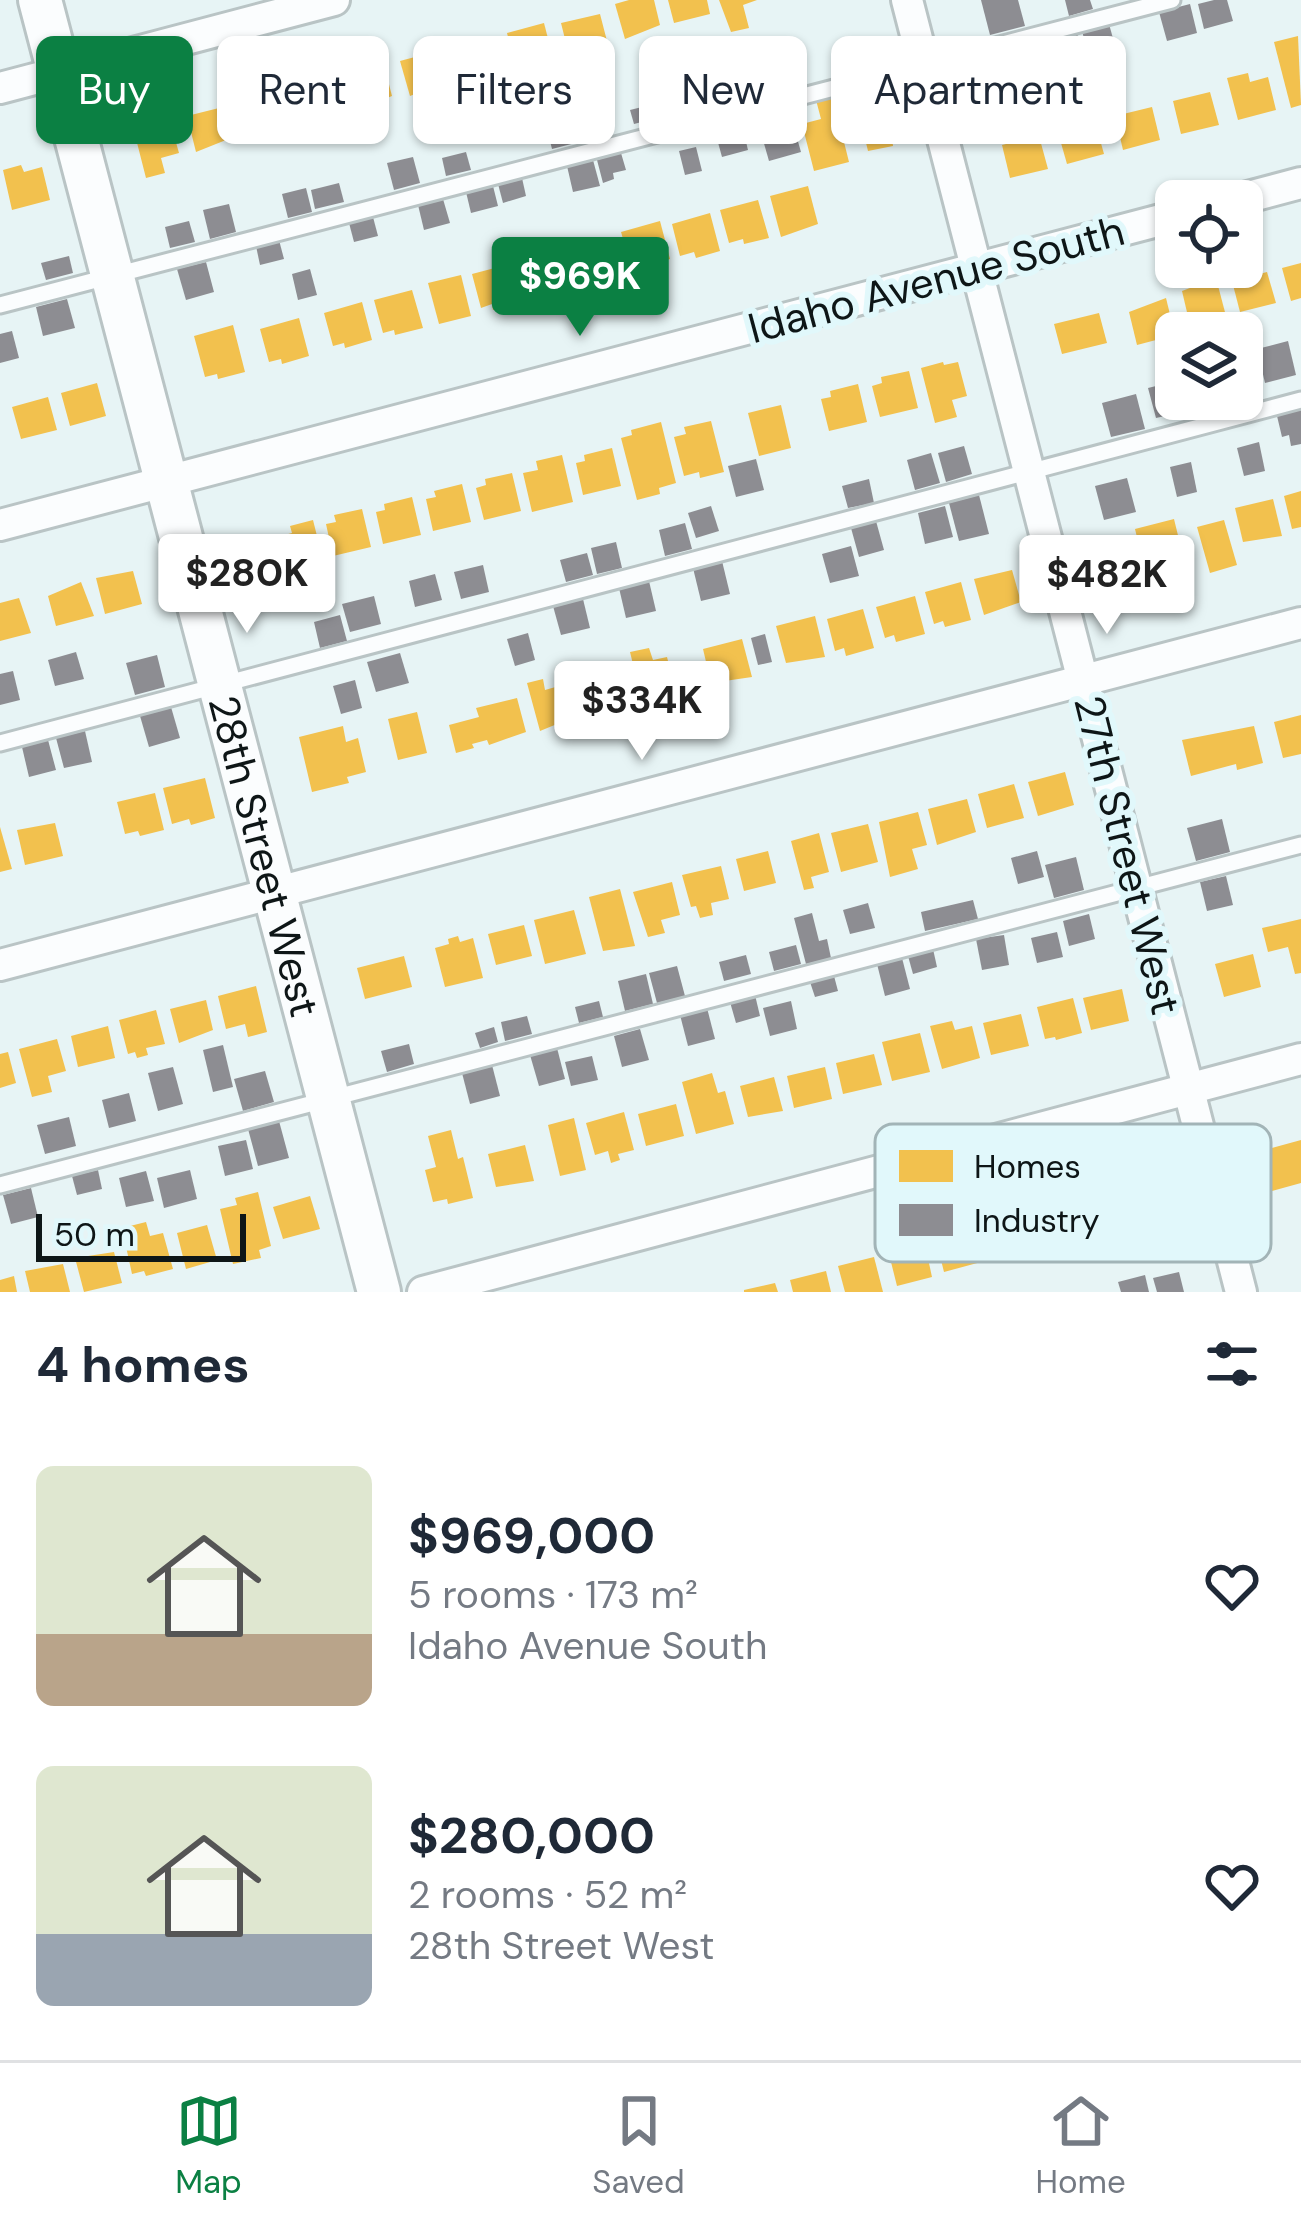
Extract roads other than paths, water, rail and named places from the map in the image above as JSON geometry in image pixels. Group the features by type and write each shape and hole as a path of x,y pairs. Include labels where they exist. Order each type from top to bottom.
{"street":[{"name":"28th Street West","path":"40,0 49,36"},
{"path":"193,37 334,0"},
{"name":"27th Street West","path":"908,0 917,36"},
{"path":"0,88 36,78"},
{"name":"28th Street West","path":"77,144 379,1292"},
{"name":"27th Street West","path":"945,144 1197,1124"},
{"path":"1263,193 1301,183"},
{"name":"Idaho Avenue South","path":"0,525 1155,222"},
{"path":"0,965 1301,623"},
{"path":"1053,1124 1301,1059"},
{"path":"423,1292 875,1171"},
{"name":"27th Street West","path":"1233,1262 1241,1292"}],"lane":[{"path":"1032,36 1172,0"},
{"path":"0,305 831,88"},
{"path":"0,742 1301,400"},
{"path":"0,1185 1301,845"}]}
